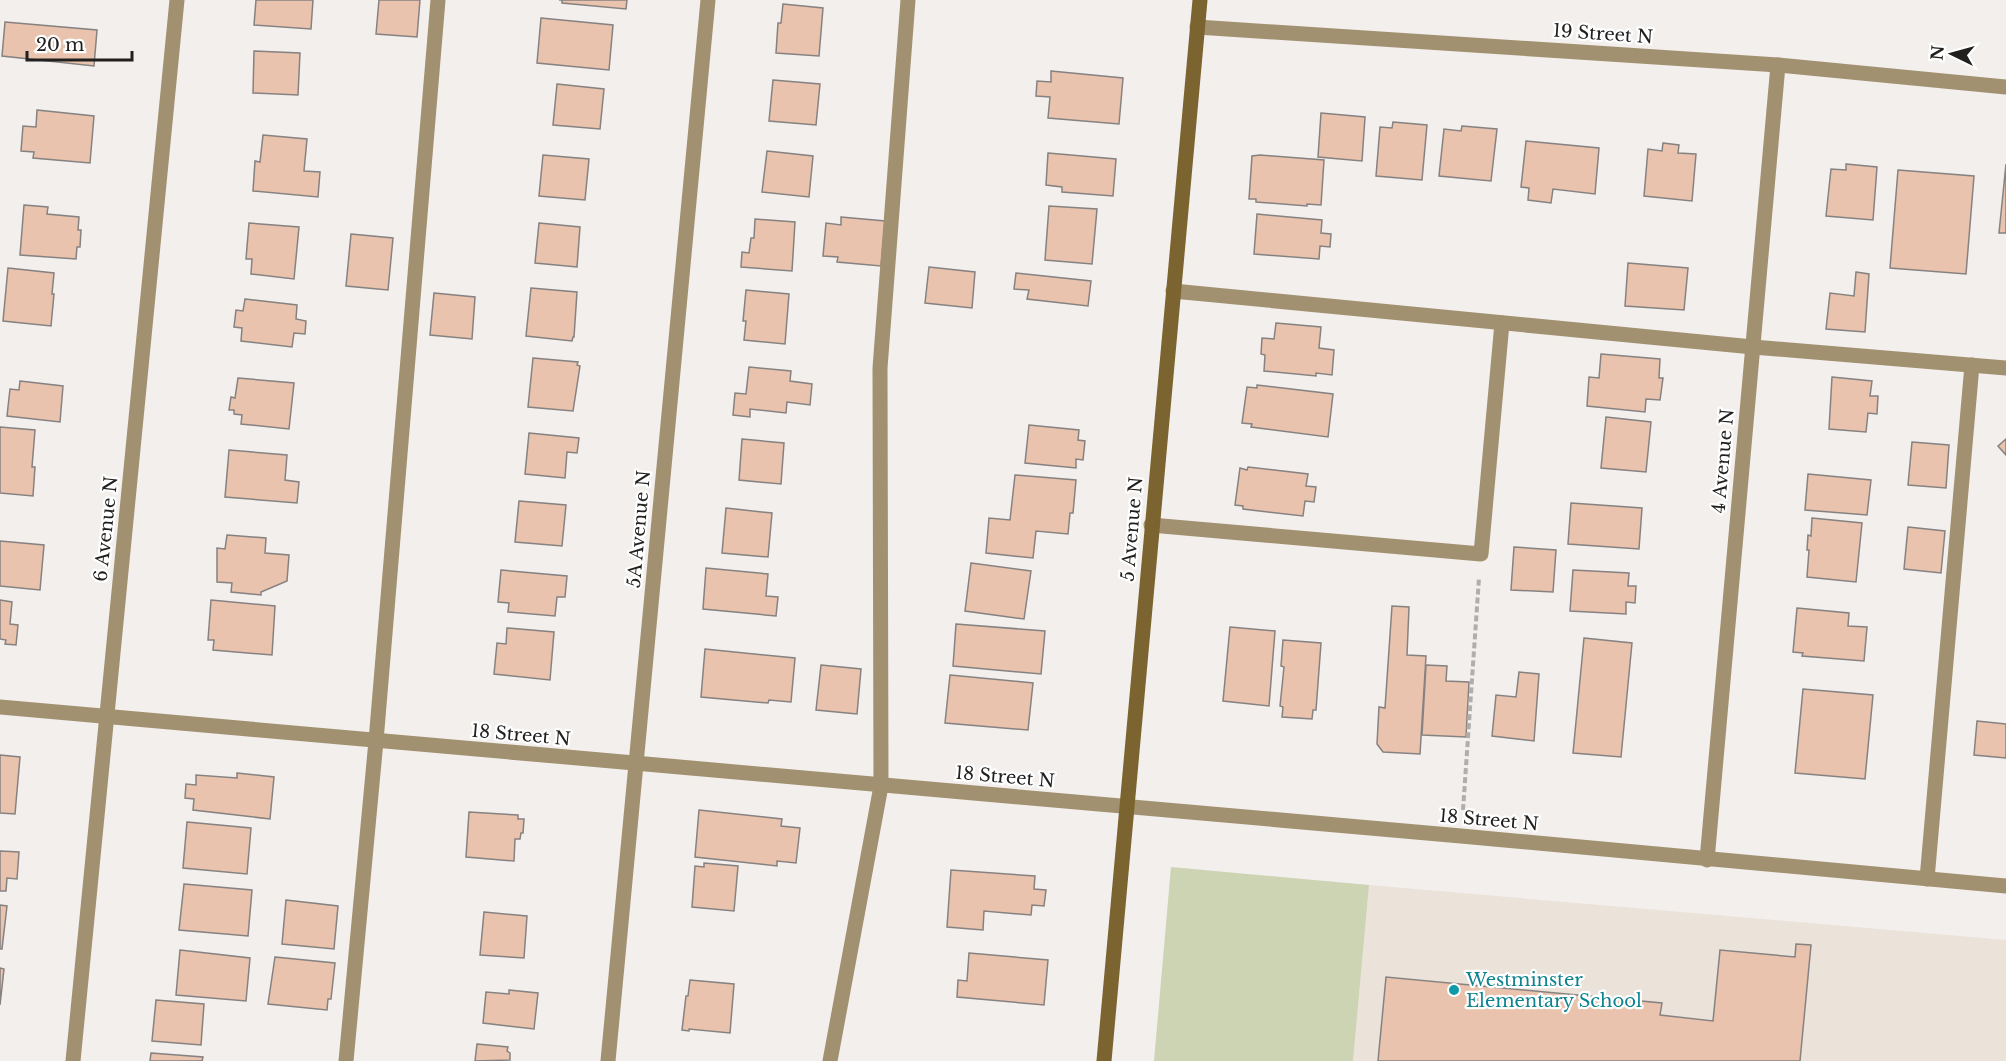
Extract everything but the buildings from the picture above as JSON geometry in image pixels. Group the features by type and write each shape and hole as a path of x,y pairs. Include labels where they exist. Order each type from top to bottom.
{"main road":[{"name":"5 Avenue N","path":"1104,1061 1200,0"}],"street":[{"name":"6 Avenue N","path":"73,1061 177,0"},
{"path":"346,1061 376,741 438,0"},
{"name":"5A Avenue N","path":"608,1061 708,0"},
{"path":"830,1061 881,786 879,368 908,0"},
{"name":"19 Street N","path":"1197,27 1778,65 2006,87"},
{"name":"4 Avenue N","path":"1707,860 1778,65"},
{"path":"1173,291 1752,347 2006,368"},
{"path":"1151,525 1481,554 1502,323"},
{"path":"1927,879 1972,365"},
{"name":"18 Street N","path":"0,708 2006,886"}],"path":[{"path":"1461,836 1481,554"}],"shaded area":[{"path":"1369,885 2006,940 2006,1061 1353,1061"}],"green space":[{"path":"1171,867 1369,885 1353,1061 1154,1061"}],"place":[{"name":"Westminster Elementary School","path":"1454,990"}]}
